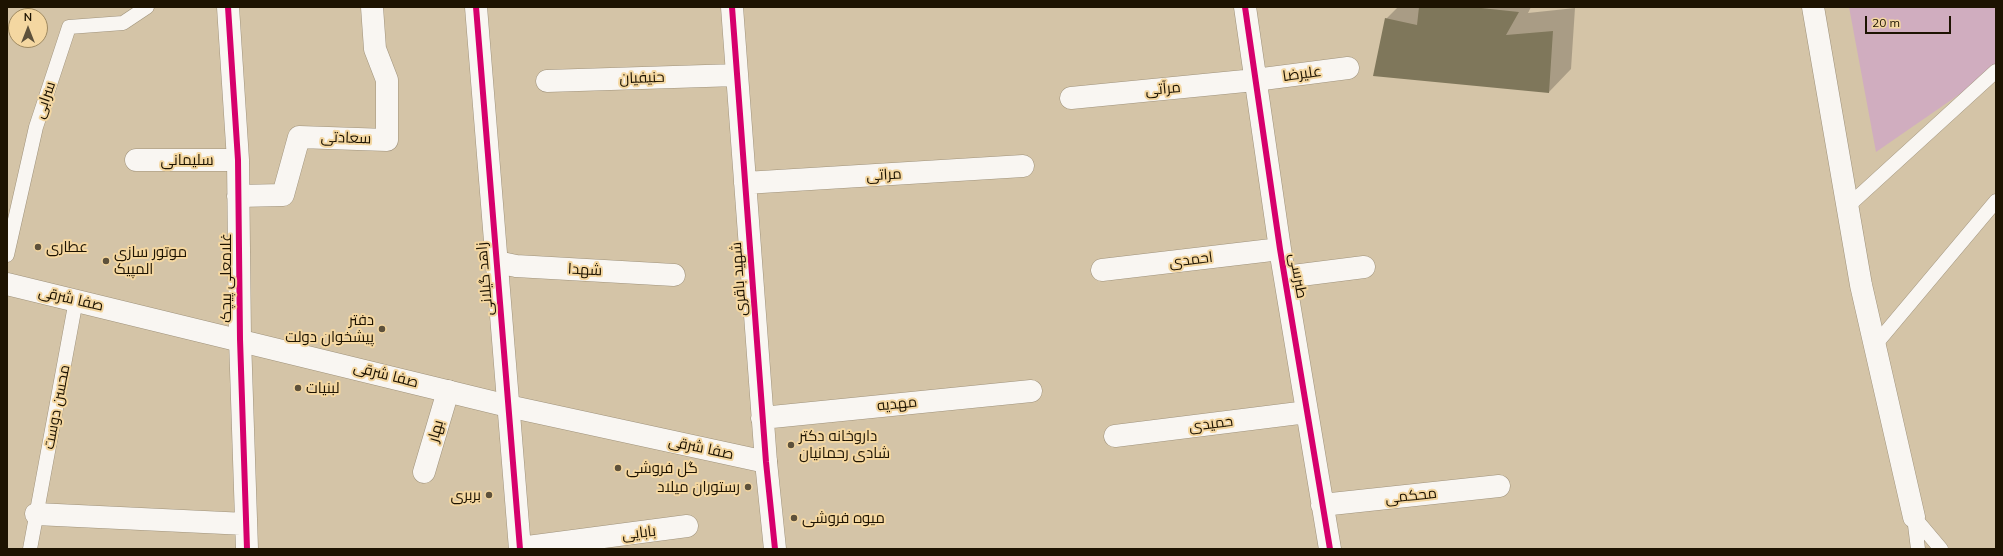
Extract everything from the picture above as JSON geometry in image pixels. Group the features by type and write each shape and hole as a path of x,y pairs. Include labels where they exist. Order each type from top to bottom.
{"street":[{"name":"غلامعلی پیچک","path":"228,7 238,160 240,339 247,549"},
{"name":"سعادتی","path":"238,196 284,195 299,137 387,140 387,80 375,49 372,7"},
{"name":"زاهد گیلانی","path":"476,7 520,549"},
{"name":"شهید باقری","path":"732,7 762,418 775,549"},
{"name":"طبرسی","path":"1245,7 1280,249 1286,277 1330,549"},
{"path":"1813,7 1861,285 1914,517"},
{"name":"علیرضا","path":"1256,80 1348,68"},
{"name":"حنیفیان","path":"547,81 737,75"},
{"name":"مرآتی","path":"1071,98 1256,80"},
{"name":"سلیمانی","path":"136,160 238,160"},
{"name":"مراتی","path":"745,183 1023,166"},
{"name":"احمدی","path":"1102,270 1280,249"},
{"name":"شهدا","path":"497,262 516,266 674,274"},
{"path":"1286,277 1364,267"},
{"name":"صفا شرقی","path":"7,284 240,339 508,406 766,462"},
{"name":"بهار","path":"424,472 448,391"},
{"name":"مهدیه","path":"762,418 1031,391"},
{"name":"حمیدی","path":"1115,436 1307,412"},
{"name":"محکمی","path":"1322,505 1499,486"},
{"path":"36,514 246,524"},
{"name":"بابایی","path":"520,549 687,526"}],"lane":[{"name":"سرابی","path":"7,255 36,127 69,27 123,23 147,7"},
{"path":"1847,207 1996,71"},
{"path":"1875,345 1996,201"},
{"name":"محسن دوست","path":"30,549 76,300"},
{"path":"1914,517 1918,549"},
{"path":"1914,517 1941,549"}],"shaded area":[{"path":"1849,7 1996,7 1996,69 1876,152"}],"building":[{"path":"1419,7 1472,7 1519,12 1506,35 1553,31 1549,93 1373,76 1385,18 1417,25"}],"cycle path":[{"path":"228,7 238,160 240,339 247,549"},
{"path":"476,7 520,549"},
{"path":"732,7 766,462 775,549"},
{"path":"1245,7 1280,249 1330,549"}],"place":[{"name":"عطاری","path":"38,247"},
{"name":"موتور سازی المپیک","path":"106,261"},
{"name":"دفتر پیشخوان دولت","path":"382,329"},
{"name":"لبنیات","path":"298,388"},
{"name":"داروخانه دکتر شادی رحمانیان","path":"791,445"},
{"name":"گل فروشی","path":"618,468"},
{"name":"رستوران میلاد","path":"748,487"},
{"name":"بربری","path":"489,495"},
{"name":"میوه فروشی","path":"794,518"}]}
